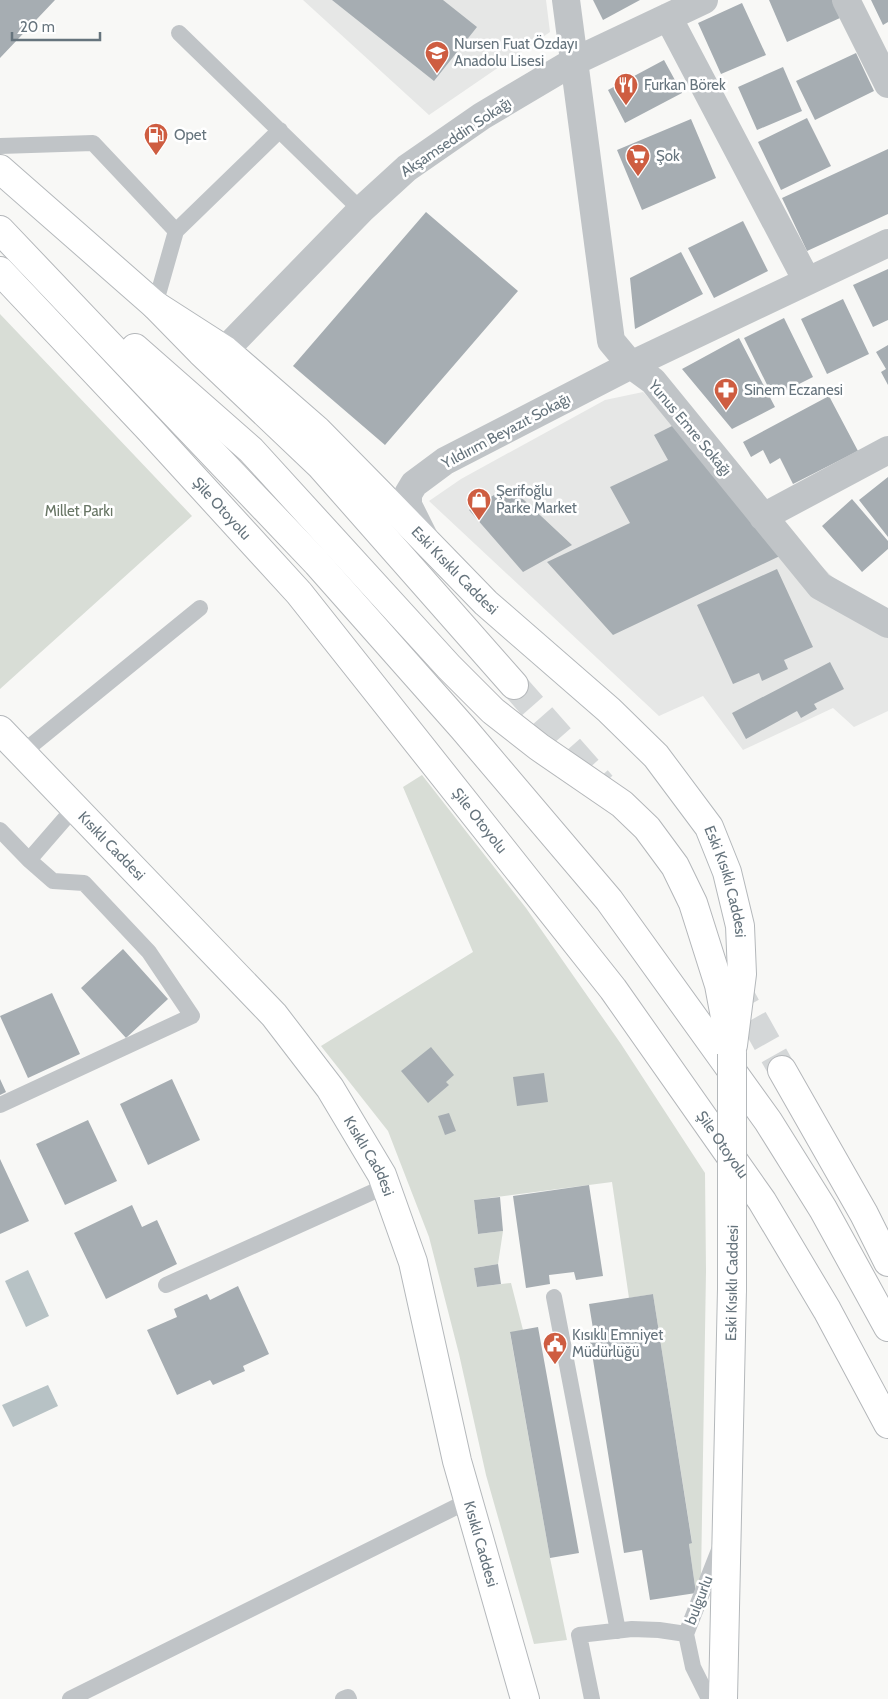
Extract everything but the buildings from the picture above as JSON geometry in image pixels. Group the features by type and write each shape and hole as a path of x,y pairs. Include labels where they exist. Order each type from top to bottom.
{"main road":[{"path":"0,169 155,305 201,352 320,465 514,685"},
{"path":"0,228 251,450 449,667 493,711 539,747 622,804 647,828 675,866 693,903 719,985 732,1054"},
{"name":"Şile Otoyolu","path":"0,228 317,563 463,728 608,900 768,1121 823,1209 888,1327"},
{"name":"Şile Otoyolu","path":"0,271 150,430 299,593 613,989 762,1201 827,1310 888,1424"},
{"name":"Eski Kısıklı Caddesi","path":"155,305 225,350 317,430 486,603 608,710 656,756 709,827 727,872 740,926 742,974 732,1054 732,1289 723,1699"},
{"name":"Kısıklı Caddesi","path":"0,730 274,1015 330,1088 382,1174 414,1262 457,1461 525,1699"},
{"path":"782,1070 864,1214 888,1262"}],"street":[{"name":"Yunus Emre Sokağı","path":"566,0 611,340 631,365 653,381 820,586 888,624"},
{"name":"Akşamseddin Sokağı","path":"225,350 361,210 414,163 482,116 573,62 704,0"},
{"path":"846,0 888,84"},
{"path":"668,17 807,281"},
{"name":"Yıldırım Beyazıt Sokağı","path":"426,543 408,505 408,494 414,484 445,461 631,365 888,243"},
{"path":"764,516 888,450"}],"lane":[{"path":"180,33 361,210"},
{"path":"155,305 176,231 280,130"},
{"path":"0,146 93,143 176,231"},
{"path":"22,753 200,608"},
{"path":"29,860 76,807"},
{"path":"0,830 29,860 53,881 84,883 149,952 192,1016 0,1105"},
{"path":"166,1285 386,1186"},
{"path":"554,1297 618,1631"},
{"path":"70,1699 468,1501"},
{"name":"bulgurlu","path":"709,1699 693,1667 686,1634 727,1530"},
{"path":"592,1699 578,1635 632,1629 686,1634"},
{"path":"343,1699 348,1697 350,1699"}],"shaded area":[{"name":"Nursen Fuat Özdayı Anadolu Lisesi","path":"303,0 546,0 550,32 429,115"},
{"path":"643,392 888,631 888,711 854,727 833,708 743,750 703,696 659,716 429,501 461,479 605,400"},
{"path":"28,1270 49,1316 26,1327 5,1281"},
{"path":"48,1385 58,1406 13,1427 2,1405"}],"green space":[{"name":"Millet Parkı","path":"0,314 192,516 0,689"},
{"path":"422,775 526,908 621,1044 705,1173 706,1271 701,1578 696,1593 689,1544 692,1542 653,1294 629,1298 612,1182 474,1200 478,1234 503,1231 498,1264 474,1268 477,1287 511,1283 523,1330 510,1333 550,1558 567,1640 534,1644 486,1475 459,1354 429,1237 388,1131 321,1046 473,952 403,787"}],"tunnel":[{"path":"514,685 602,785"},
{"path":"733,982 782,1070"}],"place":[{"name":"Nursen Fuat Özdayı Anadolu Lisesi","path":"437,74"},
{"name":"Furkan Börek","path":"626,106"},
{"name":"Opet","path":"156,156"},
{"name":"Şok","path":"638,177"},
{"name":"Sinem Eczanesi","path":"726,411"},
{"name":"Şerifoğlu Parke Market","path":"479,521"},
{"name":"Kısıklı Emniyet Müdürlüğü","path":"555,1365"}]}
